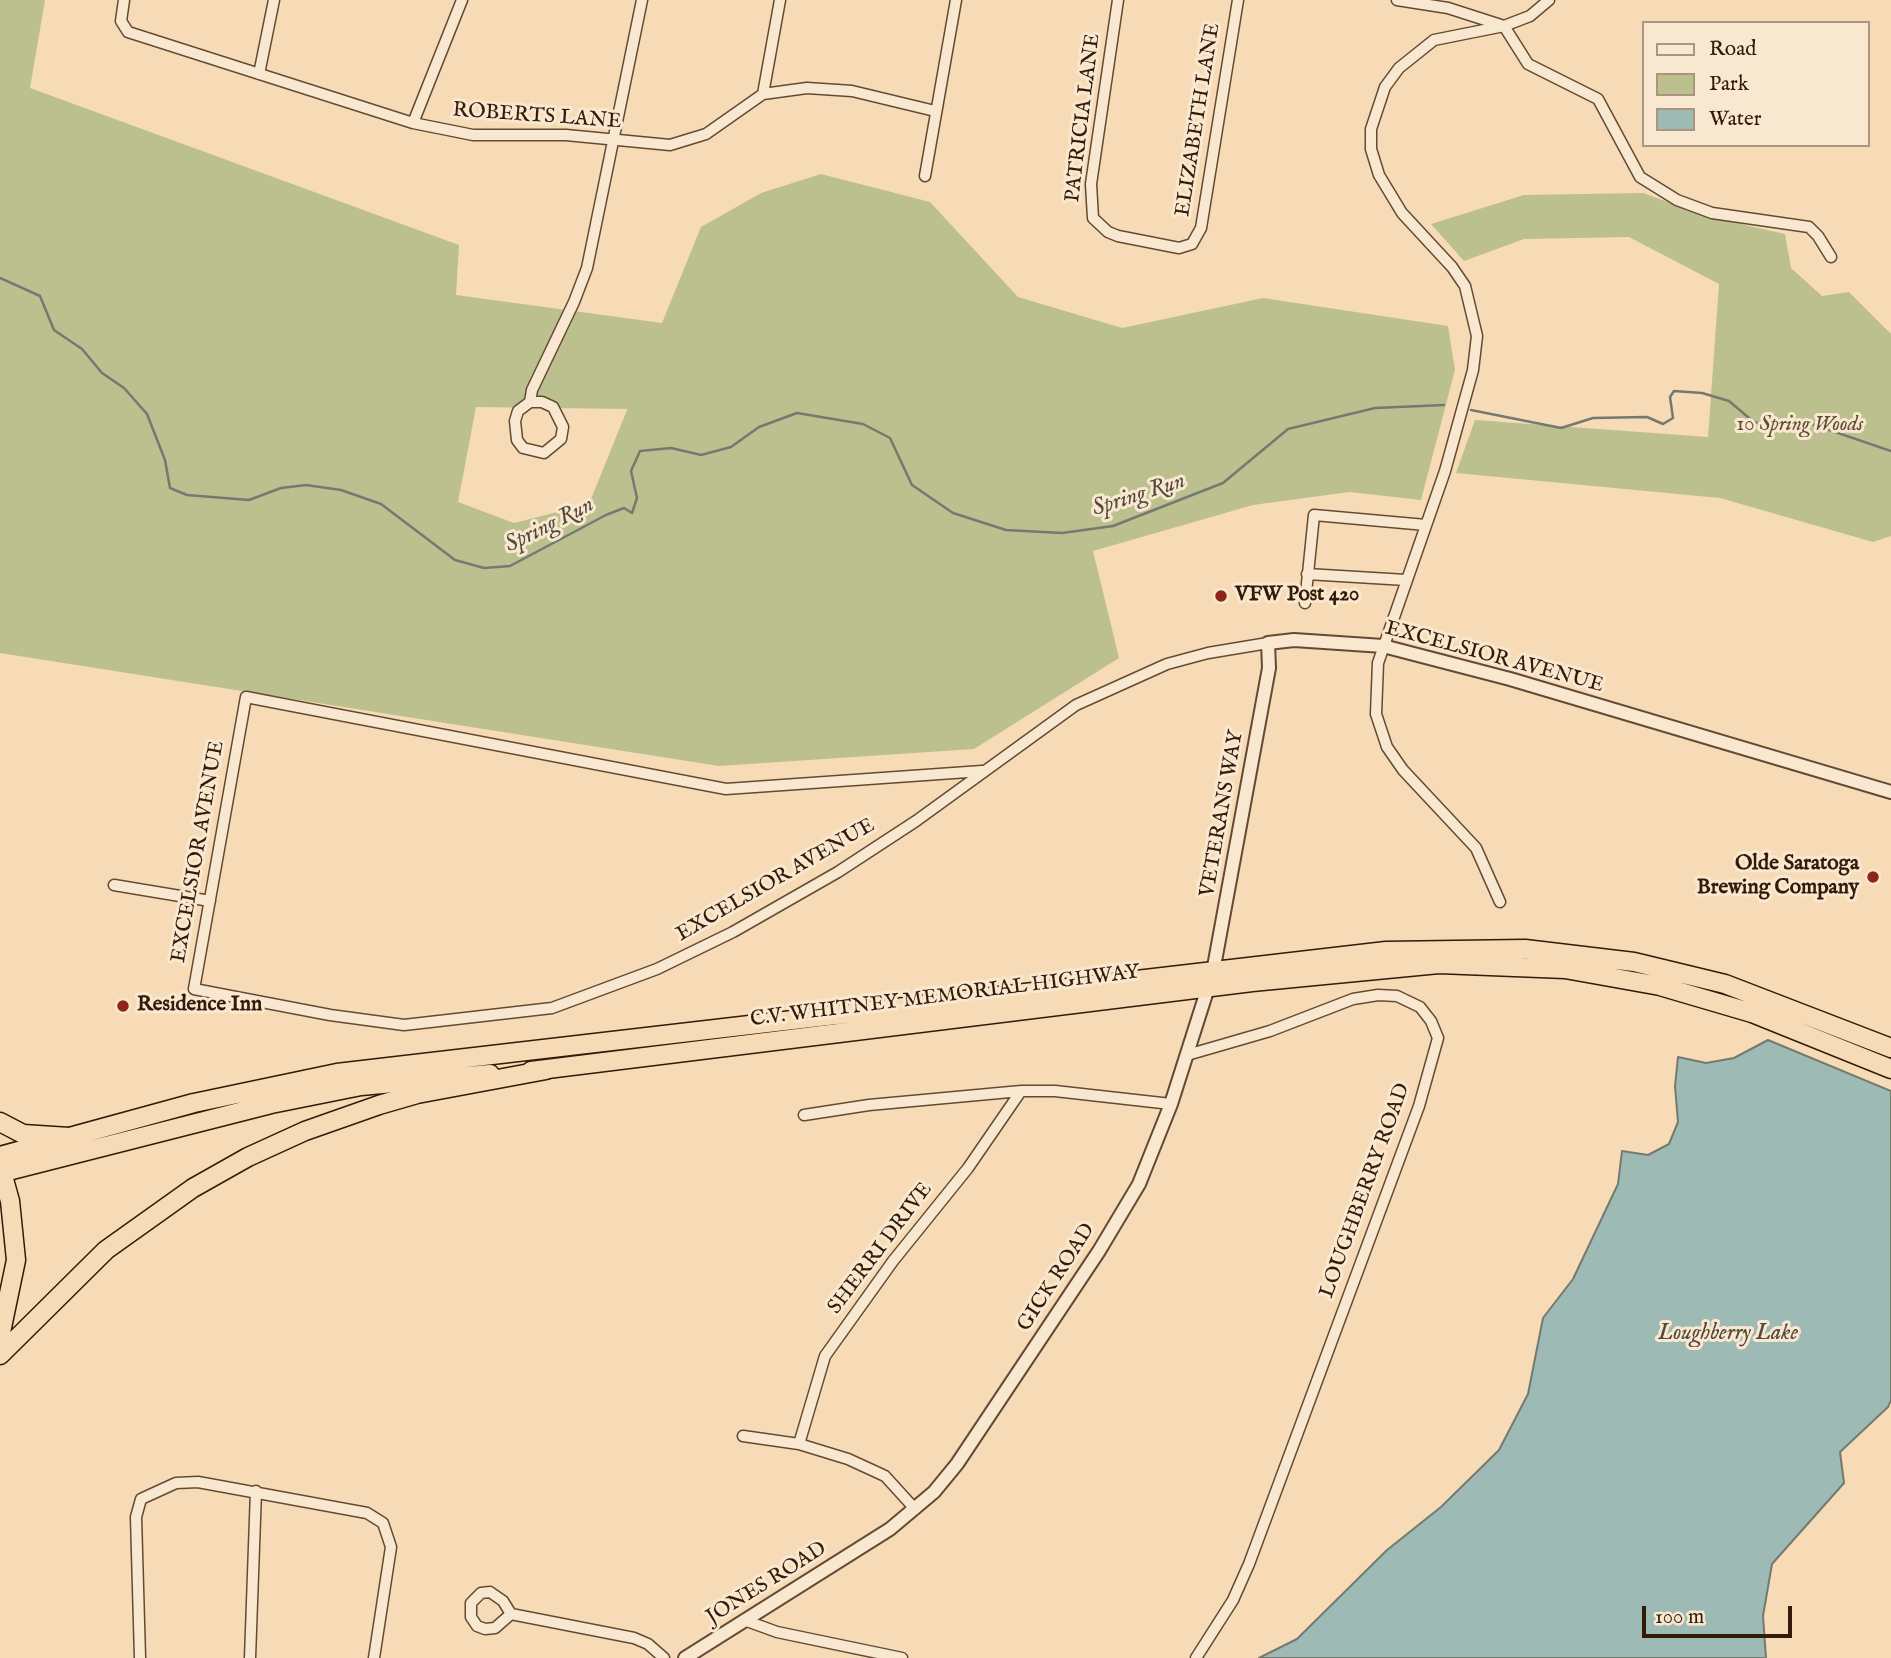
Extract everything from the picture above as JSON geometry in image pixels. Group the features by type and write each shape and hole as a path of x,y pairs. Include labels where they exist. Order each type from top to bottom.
{"highway":[{"name":"C.V. WHITNEY MEMORIAL HIGHWAY","path":"1,1167 218,1116 361,1086 546,1070 1210,981 1330,956 1426,948 1486,947 1570,953 1634,962 1725,984 1891,1048"},
{"name":"C.V. WHITNEY MEMORIAL HIGHWAY","path":"1,1167 69,1137 194,1103 337,1073 1210,981 1378,967 1439,964 1565,969 1632,980 1717,1001 1787,1026 1891,1069"},
{"path":"0,1355 106,1250 193,1188 248,1157 305,1131 416,1094 546,1070"},
{"path":"0,1122 23,1134 69,1137"},
{"path":"0,1337 16,1260 10,1200 1,1167"}],"street":[{"name":"ROBERTS LANE","path":"124,0 121,21 124,28 134,34 413,122 473,135 566,135 657,146 684,142 706,134 763,94 807,88 852,91 935,111"},
{"path":"260,74 274,0"},
{"path":"413,122 462,0"},
{"path":"530,402 542,402 553,407 563,427 561,439 544,453 523,448 514,431 519,411 530,402 532,390 574,302 587,268 642,0"},
{"path":"763,94 780,0"},
{"path":"925,176 956,0"},
{"name":"PATRICIA LANE","path":"1118,0 1091,184 1093,218 1100,226 1118,236 1179,247 1192,244"},
{"name":"ELIZABETH LANE","path":"1192,244 1201,228 1238,0"},
{"path":"1397,0 1448,4 1504,26 1528,64 1598,99 1640,177 1677,200 1712,213 1809,227 1831,257"},
{"path":"1500,902 1476,848 1403,770 1382,737 1376,714 1378,663 1445,471 1473,370 1477,336 1474,316 1458,276 1402,213 1379,175 1371,149 1371,129 1385,87 1412,56 1434,40 1504,26 1530,16 1549,0"},
{"path":"1305,603 1314,515 1426,525"},
{"path":"1307,574 1406,580"},
{"name":"EXCELSIOR AVENUE","path":"982,771 726,789 246,697 194,989 331,1015 404,1025 552,1008 657,969 733,932 838,872 916,821 1076,705 1125,681 1208,653 1268,643 1294,640 1383,646 1510,678 1891,792"},
{"name":"VETERANS WAY","path":"1210,981 1269,668 1268,643"},
{"path":"114,885 210,901"},
{"name":"GICK ROAD","path":"869,1543 934,1492 957,1464 1099,1251 1139,1184 1171,1104 1210,981"},
{"name":"LOUGHBERRY ROAD","path":"1187,1055 1269,1031 1353,999 1378,995 1397,996 1420,1007 1431,1021 1438,1038 1419,1106 1390,1176 1312,1399 1249,1564 1223,1618 1196,1658"},
{"path":"804,1115 869,1105 1021,1091 1055,1091 1171,1104"},
{"name":"SHERRI DRIVE","path":"799,1444 818,1371 825,1356 893,1261 968,1168 1021,1091"},
{"path":"743,1436 799,1444 848,1459 885,1476 915,1508"},
{"path":"140,1658 136,1517 141,1499 176,1483 198,1482 367,1513 383,1523 391,1547 374,1658"},
{"path":"250,1658 256,1491"},
{"name":"JONES ROAD","path":"685,1658 869,1543"},
{"path":"511,1614 634,1638 649,1644 664,1658"},
{"path":"744,1620 777,1632 872,1655 902,1658"}],"green space":[{"path":"0,0 45,0 30,88 459,245 456,295 662,323 701,227 761,193 821,174 930,202 1018,297 1122,328 1263,298 1448,326 1455,370 1421,500 1349,492 1253,505 1093,551 1119,658 974,749 719,766 0,653","holes":["476,407 627,409 589,504 514,523 458,502"]},
{"name":"10 Spring Woods","path":"1643,193 1709,217 1785,234 1791,268 1822,296 1849,292 1891,334 1891,536 1873,542 1720,498 1456,473 1475,420 1708,437 1719,284 1629,237 1524,239 1464,261 1431,224 1524,195"}],"water":[{"name":"Loughberry Lake","path":"1768,1040 1891,1091 1891,1400 1888,1407 1840,1452 1844,1483 1772,1564 1763,1616 1766,1658 1259,1658 1297,1639 1387,1550 1441,1507 1499,1450 1528,1394 1543,1318 1573,1279 1618,1184 1622,1151 1648,1155 1669,1144 1678,1122 1675,1086 1678,1057 1706,1063 1734,1058"}],"waterway":[{"name":"Spring Run","path":"0,278 40,296 54,330 82,349 102,373 124,388 147,414 165,460 170,488 187,495 249,500 281,488 306,485 341,490 381,504 455,560 484,568 510,566 624,508 632,513 637,498 631,471 640,451 671,448 701,455 731,447 759,427 797,413 863,424 890,438 912,485 953,513 1006,530 1062,533 1113,526 1223,483 1288,429 1375,408 1444,405"},
{"name":"Spring Run","path":"1471,410 1561,428 1593,418 1647,417 1663,424 1673,418 1670,397 1674,391 1702,393 1729,401 1768,430 1803,421 1891,451"}],"place":[{"name":"VFW Post 420","path":"1221,596"},
{"name":"Olde Saratoga Brewing Company","path":"1873,877"},
{"name":"Residence Inn","path":"123,1006"}]}
